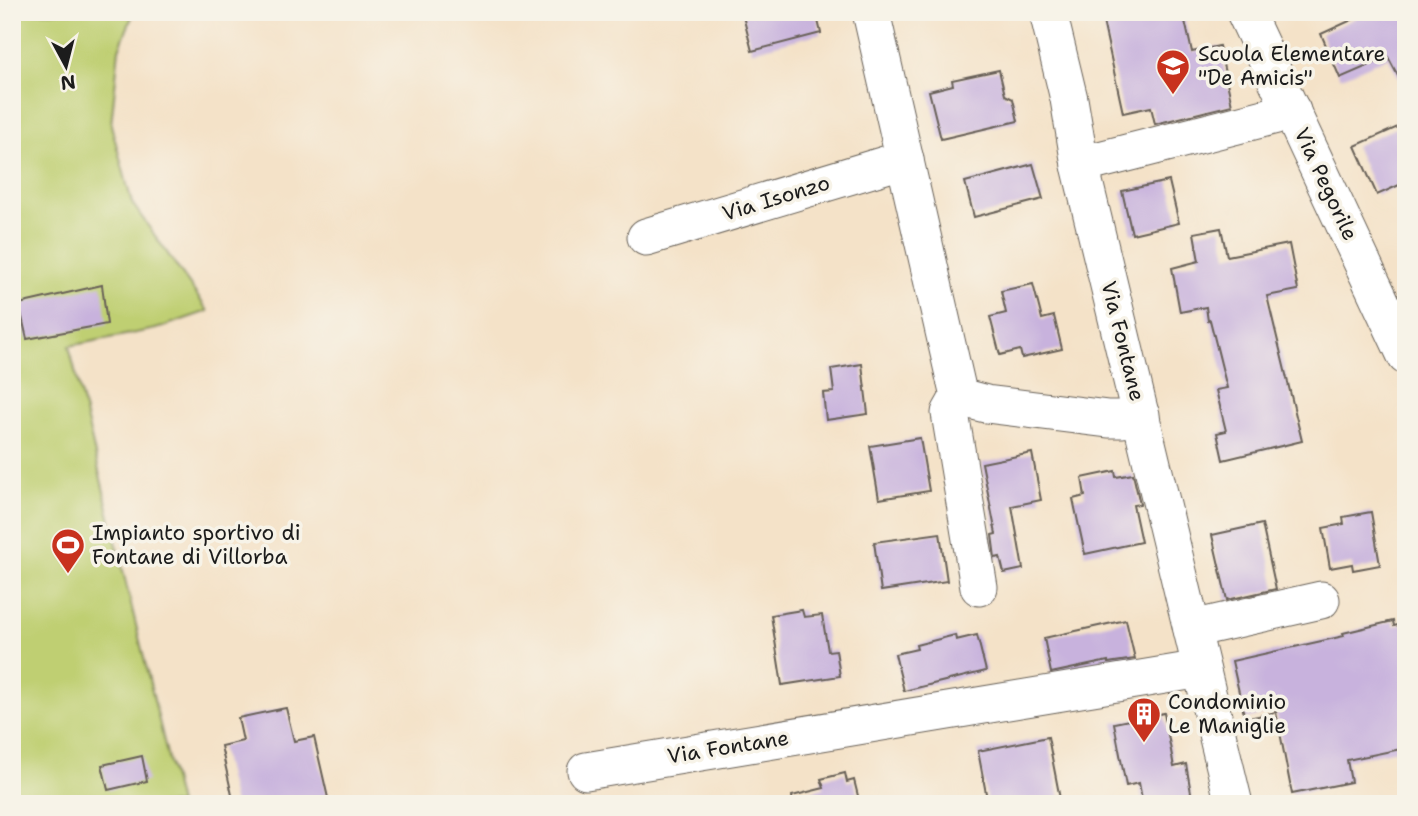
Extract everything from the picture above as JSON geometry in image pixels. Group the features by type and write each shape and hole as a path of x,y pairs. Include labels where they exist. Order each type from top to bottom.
{"street":[{"path":"871,12 959,397 950,412 979,587"},
{"name":"Via Fontane","path":"1048,12 1069,99 1080,165 1234,804"},
{"name":"Via Pegorile","path":"1245,12 1406,356"},
{"path":"1080,165 1292,111"},
{"name":"Via Isonzo","path":"646,237 905,159"},
{"path":"959,397 986,404 1108,419 1141,415"},
{"path":"1192,629 1321,600"},
{"name":"Via Fontane","path":"586,771 1201,669"}],"green space":[{"name":"Impianto sportivo di Fontane di Villorba","path":"12,12 134,12 119,49 111,125 132,203 208,311 156,329 69,346 179,804 12,804"}],"building":[{"path":"742,12 816,12 821,33 752,51"},
{"path":"1101,12 1183,12 1192,52 1219,46 1232,105 1155,124 1151,107 1123,113"},
{"path":"1353,12 1406,12 1406,91 1388,57 1340,78 1321,34 1356,18"},
{"path":"999,70 1005,95 1013,99 1018,121 941,139 929,91 953,85 952,80"},
{"path":"1400,126 1406,139 1406,182 1377,195 1355,146"},
{"path":"1033,164 1043,199 974,217 965,182"},
{"path":"1169,181 1179,223 1132,234 1122,191"},
{"path":"1221,228 1227,256 1289,244 1298,290 1267,296 1302,441 1223,460 1217,433 1226,431 1216,390 1227,388 1210,320 1208,321 1206,307 1180,312 1172,268 1199,261 1194,233"},
{"path":"1033,284 1042,319 1054,316 1062,349 1022,358 1020,350 1000,355 990,317 1006,313 1001,291"},
{"path":"102,285 107,324 27,339 19,304"},
{"path":"862,364 868,414 826,420 823,393 834,392 831,369"},
{"path":"920,438 929,491 879,499 870,446"},
{"path":"1032,453 1041,500 1012,506 1023,569 1004,573 1000,557 995,558 992,535 996,534 982,463"},
{"path":"1115,471 1116,477 1133,474 1140,504 1133,505 1141,542 1085,554 1073,499 1085,496 1082,478"},
{"path":"1371,512 1380,565 1353,570 1352,564 1330,568 1323,528 1344,524 1343,517"},
{"path":"1262,524 1276,589 1227,600 1212,535"},
{"path":"940,533 947,581 881,591 874,542"},
{"path":"802,610 804,617 822,615 828,651 836,650 840,676 782,685 771,615"},
{"path":"1126,620 1135,659 1108,661 1051,673 1044,638"},
{"path":"1393,621 1394,626 1406,623 1406,748 1347,760 1351,782 1292,794 1276,712 1245,719 1232,661 1344,636 1343,633"},
{"path":"955,635 956,640 977,635 986,671 904,691 895,654 917,649 916,645"},
{"path":"286,708 294,741 314,737 328,798 302,804 234,804 221,746 243,741 238,718"},
{"name":"Condominio Le Maniglie","path":"1164,713 1174,767 1186,764 1193,804 1143,804 1139,783 1126,786 1114,723"},
{"path":"1048,737 1061,804 988,804 978,751"},
{"path":"142,756 147,781 108,790 102,765"},
{"path":"845,773 847,782 854,780 860,804 793,804 792,796 824,788 821,779"}],"place":[{"name":"Scuola Elementare \"De Amicis\"","path":"1173,96"},
{"name":"Impianto sportivo di Fontane di Villorba","path":"68,575"},
{"name":"Condominio Le Maniglie","path":"1144,744"}]}
